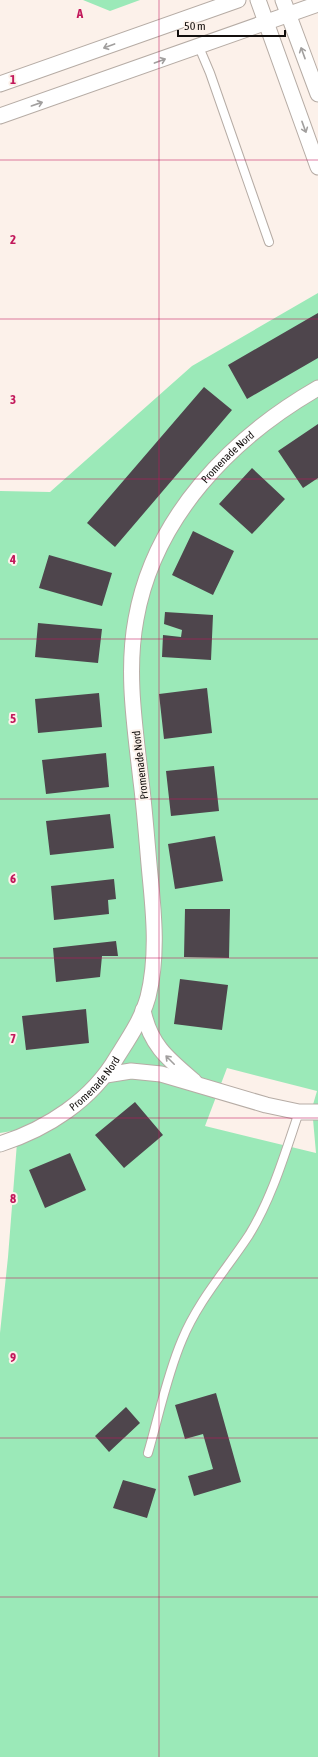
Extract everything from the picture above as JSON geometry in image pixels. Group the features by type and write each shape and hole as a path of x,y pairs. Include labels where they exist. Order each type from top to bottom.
{"street":[{"path":"0,84 238,0"},
{"path":"258,0 317,161"},
{"path":"283,0 290,14 318,94"},
{"path":"0,116 318,4"},
{"name":"Promenade Nord","path":"0,1144 31,1132 65,1112 84,1097 106,1075 133,1031 148,997 153,970 155,940 144,801 134,716 132,673 134,635 141,598 162,542 180,512 199,486 214,469 257,430 318,388"},
{"path":"143,1010 146,1026 156,1045 176,1066 199,1085"},
{"path":"106,1075 131,1071 151,1072 199,1085 251,1102 299,1112 318,1112"}],"lane":[{"path":"199,47 210,73 269,242"},
{"path":"148,1453 169,1378 182,1339 197,1310 249,1234 257,1219 272,1187 299,1112"}],"green space":[{"path":"83,0 140,0 110,11"},
{"path":"318,293 318,1757 0,1757 0,1333 8,1257 18,1130 0,1133 0,491 50,492 192,366","holes":["227,1068 317,1091 312,1108 316,1153 205,1126"]}],"building":[{"path":"318,313 318,358 247,399 228,365"},
{"path":"204,387 232,410 115,547 87,523"},
{"path":"318,424 318,478 303,488 278,451"},
{"path":"252,468 285,499 252,534 219,504"},
{"path":"193,531 234,551 213,595 172,575"},
{"path":"49,555 112,573 102,606 39,588"},
{"path":"165,612 213,615 211,660 162,657 163,635 181,637 182,630 164,624"},
{"path":"38,623 102,629 98,663 35,657"},
{"path":"207,688 212,733 164,739 159,694"},
{"path":"99,693 102,727 38,733 35,699"},
{"path":"106,753 109,787 46,794 42,760"},
{"path":"214,766 219,811 171,816 166,771"},
{"path":"110,814 114,848 50,855 46,821"},
{"path":"215,836 223,881 175,889 168,844"},
{"path":"114,879 116,899 108,900 109,914 54,920 51,886"},
{"path":"185,909 230,909 229,958 184,957"},
{"path":"116,941 118,956 102,956 100,977 56,982 53,948"},
{"path":"180,979 228,985 222,1030 174,1024"},
{"path":"86,1009 89,1043 26,1050 22,1016"},
{"path":"135,1102 163,1135 124,1168 95,1135"},
{"path":"70,1153 86,1190 45,1208 29,1170"},
{"path":"216,1393 241,1482 194,1496 188,1476 213,1469 203,1434 185,1439 175,1405"},
{"path":"126,1407 140,1423 109,1452 95,1436"},
{"path":"123,1480 156,1489 147,1518 113,1508"}]}
